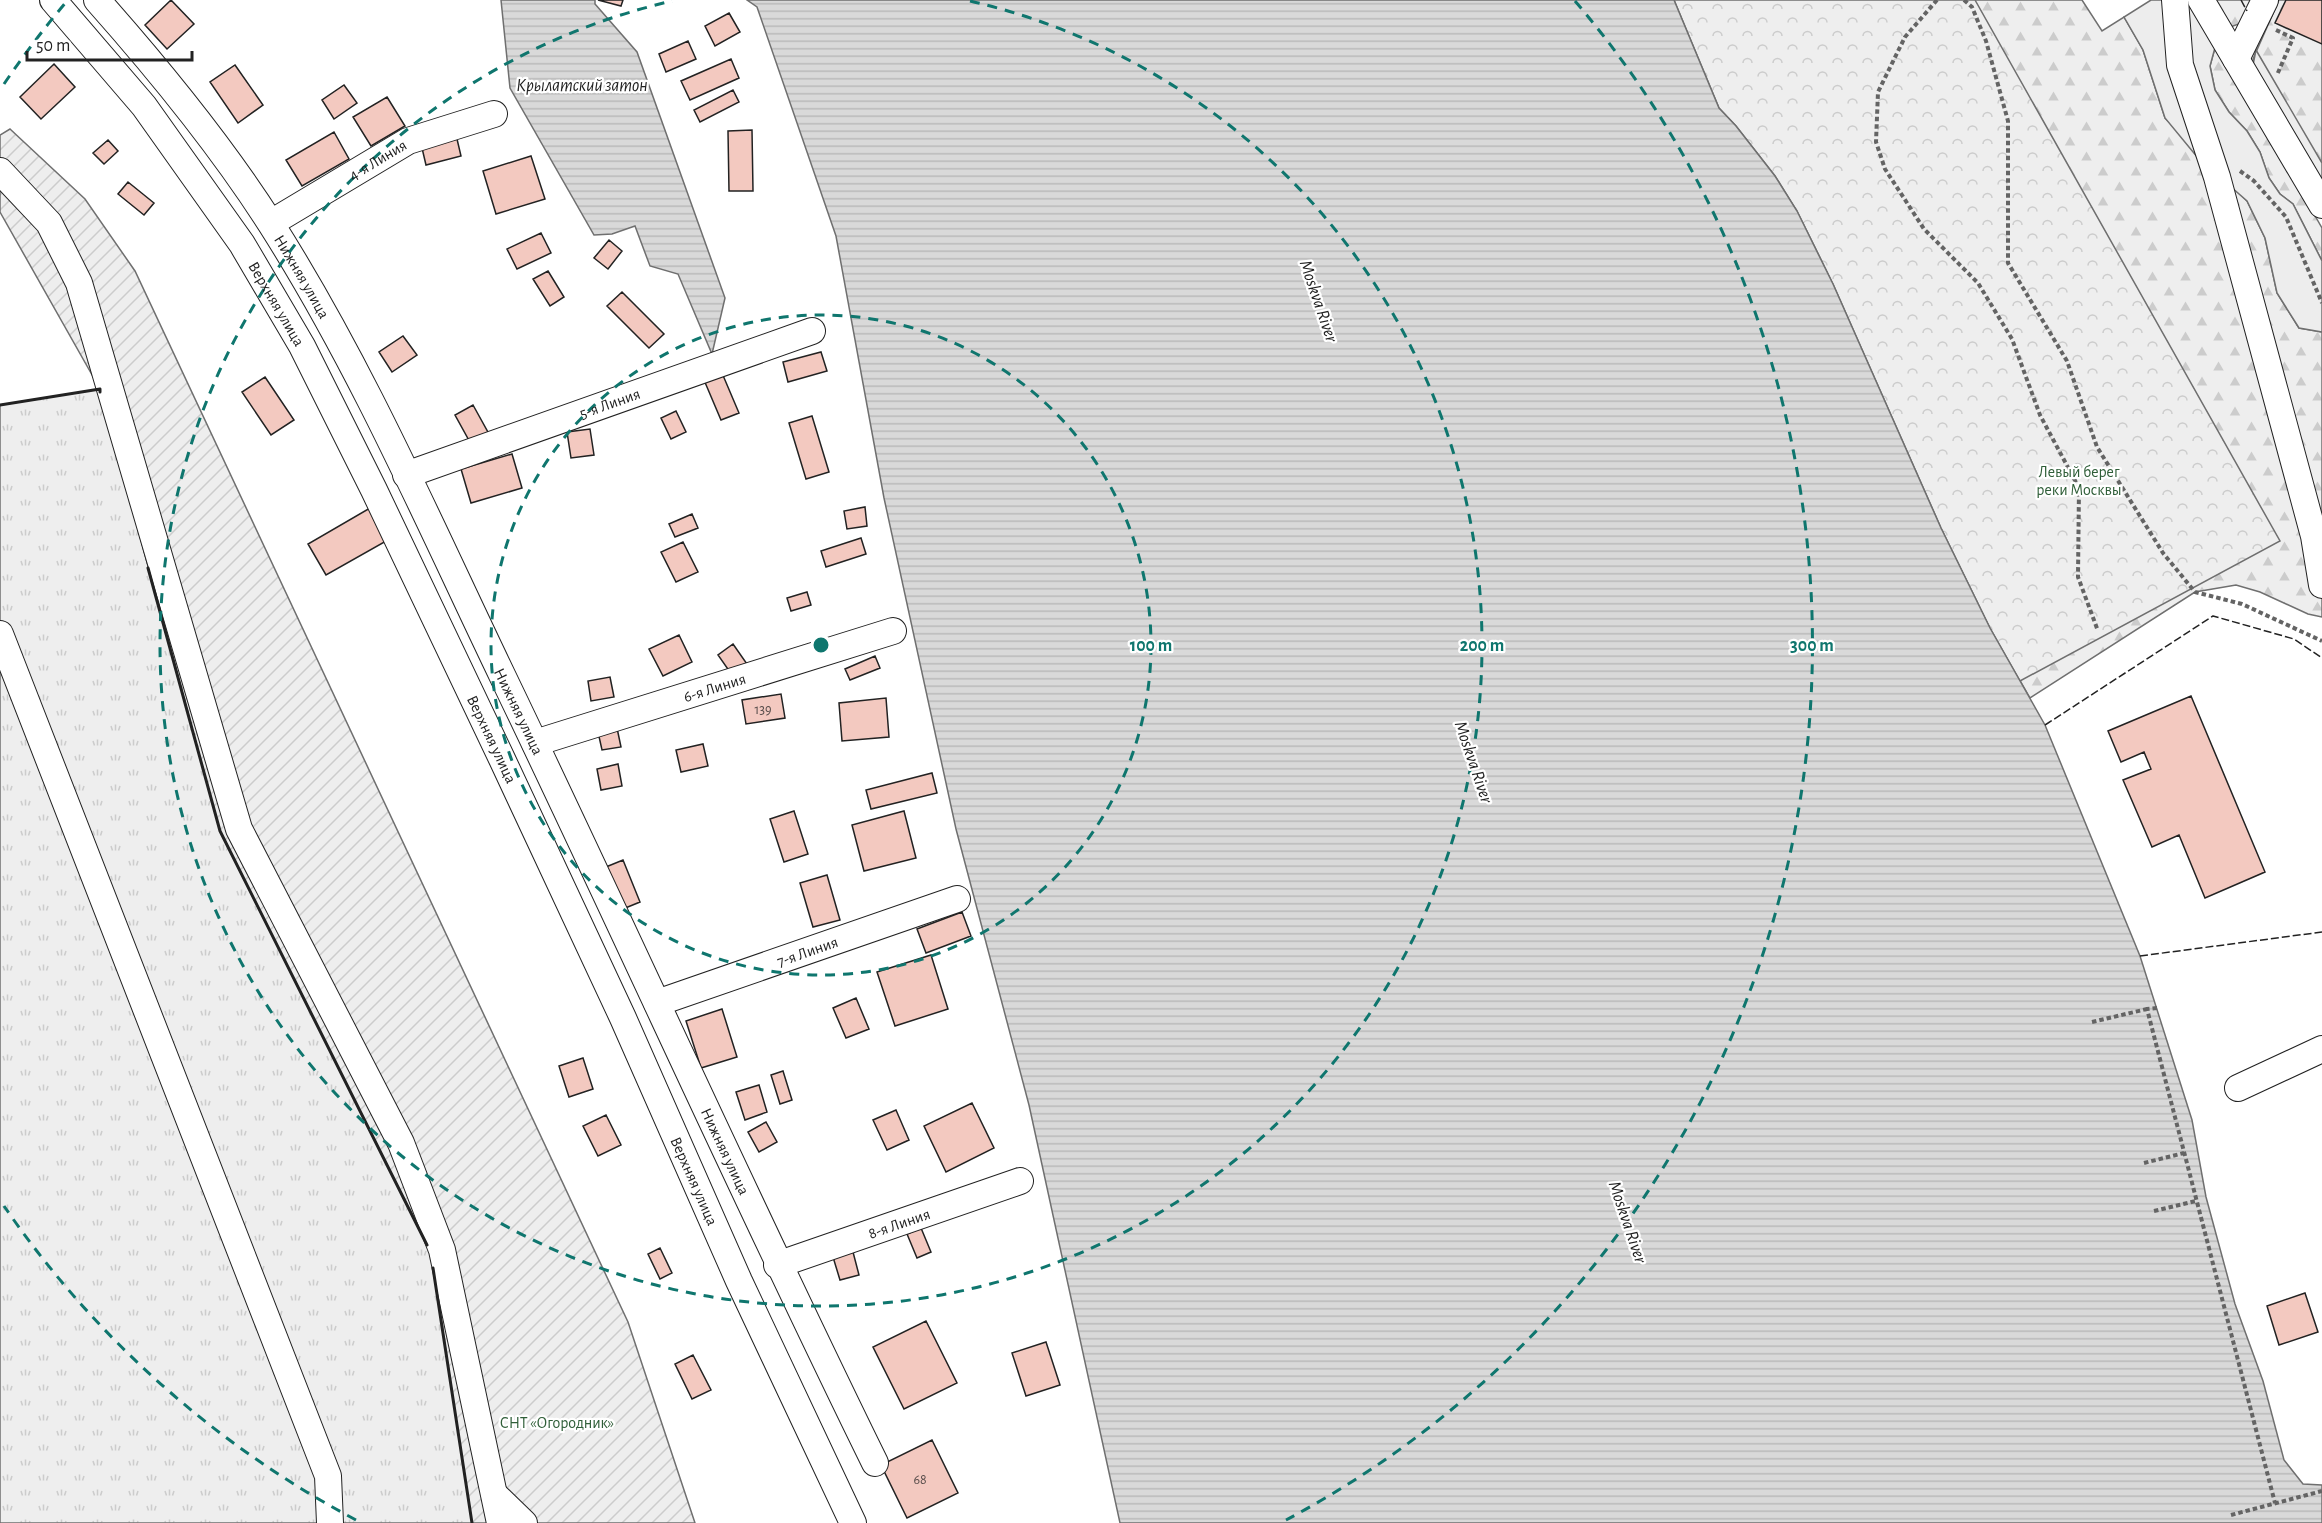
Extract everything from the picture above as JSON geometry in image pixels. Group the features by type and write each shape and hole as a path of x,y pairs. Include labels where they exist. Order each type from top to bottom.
{"street":[{"name":"Верхняя улица","path":"54,0 144,106 242,244 302,346 502,759 623,1018 739,1281 853,1523"},
{"name":"Нижняя улица","path":"97,0 173,86 271,223 343,348 535,743 777,1265 874,1463"},
{"path":"2175,0 2180,65 2210,152 2314,536 2322,585"},
{"path":"2201,0 2322,205"},
{"path":"2236,59 2260,10"},
{"name":"4-я Линия","path":"271,223 408,141 494,114"},
{"path":"0,171 49,223 79,283 239,829 401,1143 438,1240 496,1496 500,1523"},
{"name":"5-я Линия","path":"406,475 812,331"},
{"name":"6-я Линия","path":"535,743 893,631"},
{"path":"0,634 328,1476 330,1523"},
{"name":"7-я Линия","path":"657,1003 957,899"},
{"path":"2238,1088 2322,1049"},
{"name":"8-я Линия","path":"777,1265 1020,1181"},
{"path":"496,1496 524,1523"}],"path":[{"path":"1937,0 1905,37 1878,92 1876,142 1885,169 1924,229 1978,283 2012,339 2040,415 2079,488 2078,577 2098,631"},
{"path":"1964,0 1972,7 1986,41 2008,121 2008,263 2067,361 2097,447 2163,553 2195,592 2242,604 2322,641"},
{"path":"2260,10 2293,38 2277,75"},
{"path":"2210,152 2254,181 2286,217 2322,303"},
{"path":"2092,1022 2157,1008"},
{"path":"2147,1009 2275,1503"},
{"path":"2144,1163 2184,1153"},
{"path":"2154,1211 2196,1200"},
{"path":"2231,1515 2322,1491"}],"green space":[{"name":"Левый берег реки Москвы","path":"1674,0 2082,0 2102,31 2124,17 2143,50 2165,118 2247,201 2265,238 2277,293 2299,328 2322,332 2322,617 2308,614 2260,592 2236,585 2195,592 2030,698 1990,628 1797,211"},
{"name":"Левый берег реки Москвы","path":"1674,0 1975,0 2280,541 2020,681 1990,628 1941,528 1833,284 1797,211 1775,176 1719,108"},
{"path":"2215,0 2252,0 2239,24 2230,27"},
{"path":"2279,0 2322,0 2322,183 2253,59"},
{"path":"2216,44 2322,228 2322,261 2293,204 2280,194 2269,178 2260,152 2247,131 2229,112 2215,90 2210,66"},
{"name":"СНТ «Огородник»","path":"10,129 85,199 135,271 628,1322 695,1523 472,1523 431,1253 220,831 100,389 0,212 0,135"},
{"path":"100,389 220,831 431,1253 472,1523 0,1523 0,405"}],"shaded area":[{"path":"2151,0 2191,0 2216,44 2210,66 2215,90 2229,112 2247,131 2260,152 2269,178 2280,194 2293,204 2322,261 2322,332 2299,328 2277,293 2265,238 2247,201 2198,158 2165,118 2143,50 2124,17"},
{"path":"2256,50 2322,163 2322,183 2253,65"}],"water":[{"name":"Крылатский затон","path":"501,0 595,0 595,4 637,52 725,298 712,354 678,274 650,266 635,226 612,234 594,235 510,88"},
{"name":"Moskva River","path":"747,0 1674,0 1719,108 1775,176 1797,211 1833,284 1941,528 1990,628 2045,725 2140,956 2192,1120 2206,1197 2235,1304 2263,1381 2284,1460 2303,1484 2322,1485 2322,1523 1120,1523 1029,1105 956,829 884,498 836,236 757,7"}],"building":[{"path":"171,0 194,24 167,49 145,25"},
{"path":"598,0 623,0 621,6"},
{"path":"2286,0 2322,0 2322,44 2275,23"},
{"path":"729,13 740,32 715,46 705,26"},
{"path":"688,41 696,59 666,72 659,54"},
{"path":"731,59 739,78 690,100 681,81"},
{"path":"54,64 75,87 41,119 20,97"},
{"path":"235,65 263,105 238,123 210,82"},
{"path":"344,85 357,103 334,119 322,100"},
{"path":"733,90 739,102 700,122 694,110"},
{"path":"387,97 405,126 371,146 353,117"},
{"path":"752,130 753,191 729,191 728,131"},
{"path":"334,132 349,159 302,186 286,160"},
{"path":"457,139 461,156 426,165 422,148"},
{"path":"108,140 118,151 104,164 93,153"},
{"path":"531,156 545,199 496,214 483,171"},
{"path":"128,182 154,203 144,215 118,194"},
{"path":"541,233 551,253 517,269 507,249"},
{"path":"609,240 622,251 608,269 594,258"},
{"path":"548,271 564,297 550,306 533,279"},
{"path":"622,292 664,334 649,348 607,306"},
{"path":"403,336 417,355 392,372 379,352"},
{"path":"821,352 827,371 788,382 783,362"},
{"path":"722,373 739,413 721,420 704,380"},
{"path":"265,377 294,420 271,435 242,392"},
{"path":"473,405 489,434 471,444 455,415"},
{"path":"676,411 686,432 671,439 661,418"},
{"path":"812,416 829,472 806,479 789,423"},
{"path":"590,429 594,455 571,458 567,432"},
{"path":"512,454 522,488 471,503 461,469"},
{"path":"865,507 867,526 847,529 844,511"},
{"path":"370,508 388,540 326,575 308,544"},
{"path":"692,514 698,528 675,537 669,524"},
{"path":"861,538 866,554 826,567 821,551"},
{"path":"683,542 698,572 676,582 661,552"},
{"path":"807,592 811,605 791,611 787,598"},
{"path":"679,635 692,662 663,676 649,649"},
{"path":"733,644 747,664 732,675 718,655"},
{"path":"875,656 880,668 850,680 845,669"},
{"path":"610,677 614,697 591,701 588,681"},
{"path":"781,694 785,718 746,724 742,700"},
{"path":"2191,696 2265,872 2205,898 2179,835 2152,847 2123,780 2151,769 2144,752 2121,762 2108,731"},
{"path":"886,698 889,737 842,741 839,703"},
{"path":"617,728 621,747 602,750 598,732"},
{"path":"703,744 708,766 681,772 676,750"},
{"path":"618,764 622,786 601,790 597,769"},
{"path":"932,773 937,793 871,809 866,790"},
{"path":"794,811 808,854 784,862 770,819"},
{"path":"904,811 916,858 864,871 852,825"},
{"path":"623,860 640,902 618,911 601,869"},
{"path":"827,875 840,920 813,927 800,883"},
{"path":"962,912 971,936 926,953 917,929"},
{"path":"931,955 948,1009 895,1026 877,972"},
{"path":"856,998 869,1029 846,1038 833,1008"},
{"path":"722,1009 737,1057 701,1068 686,1021"},
{"path":"583,1058 593,1089 569,1097 559,1066"},
{"path":"783,1071 792,1100 780,1104 771,1075"},
{"path":"759,1085 767,1112 745,1120 736,1092"},
{"path":"972,1103 994,1148 946,1172 924,1126"},
{"path":"896,1110 909,1140 887,1150 873,1120"},
{"path":"606,1115 621,1145 598,1156 583,1126"},
{"path":"766,1122 777,1142 759,1152 748,1132"},
{"path":"921,1228 931,1252 917,1258 907,1234"},
{"path":"660,1248 672,1273 660,1279 648,1254"},
{"path":"853,1252 859,1275 840,1280 833,1257"},
{"path":"2305,1293 2318,1332 2279,1345 2267,1306"},
{"path":"926,1321 957,1383 904,1409 873,1347"},
{"path":"1046,1342 1060,1385 1026,1396 1012,1353"},
{"path":"693,1355 711,1390 692,1399 675,1364"},
{"path":"932,1440 958,1493 907,1518 881,1465"}],"fence":[{"path":"2241,0 2247,11"},
{"path":"2045,725 2213,616 2294,639 2322,658"},
{"path":"2140,956 2322,932"}],"wall":[{"path":"0,405 100,389 100,392"},
{"path":"148,568 220,831 427,1245"},
{"path":"433,1268 472,1523"}]}
